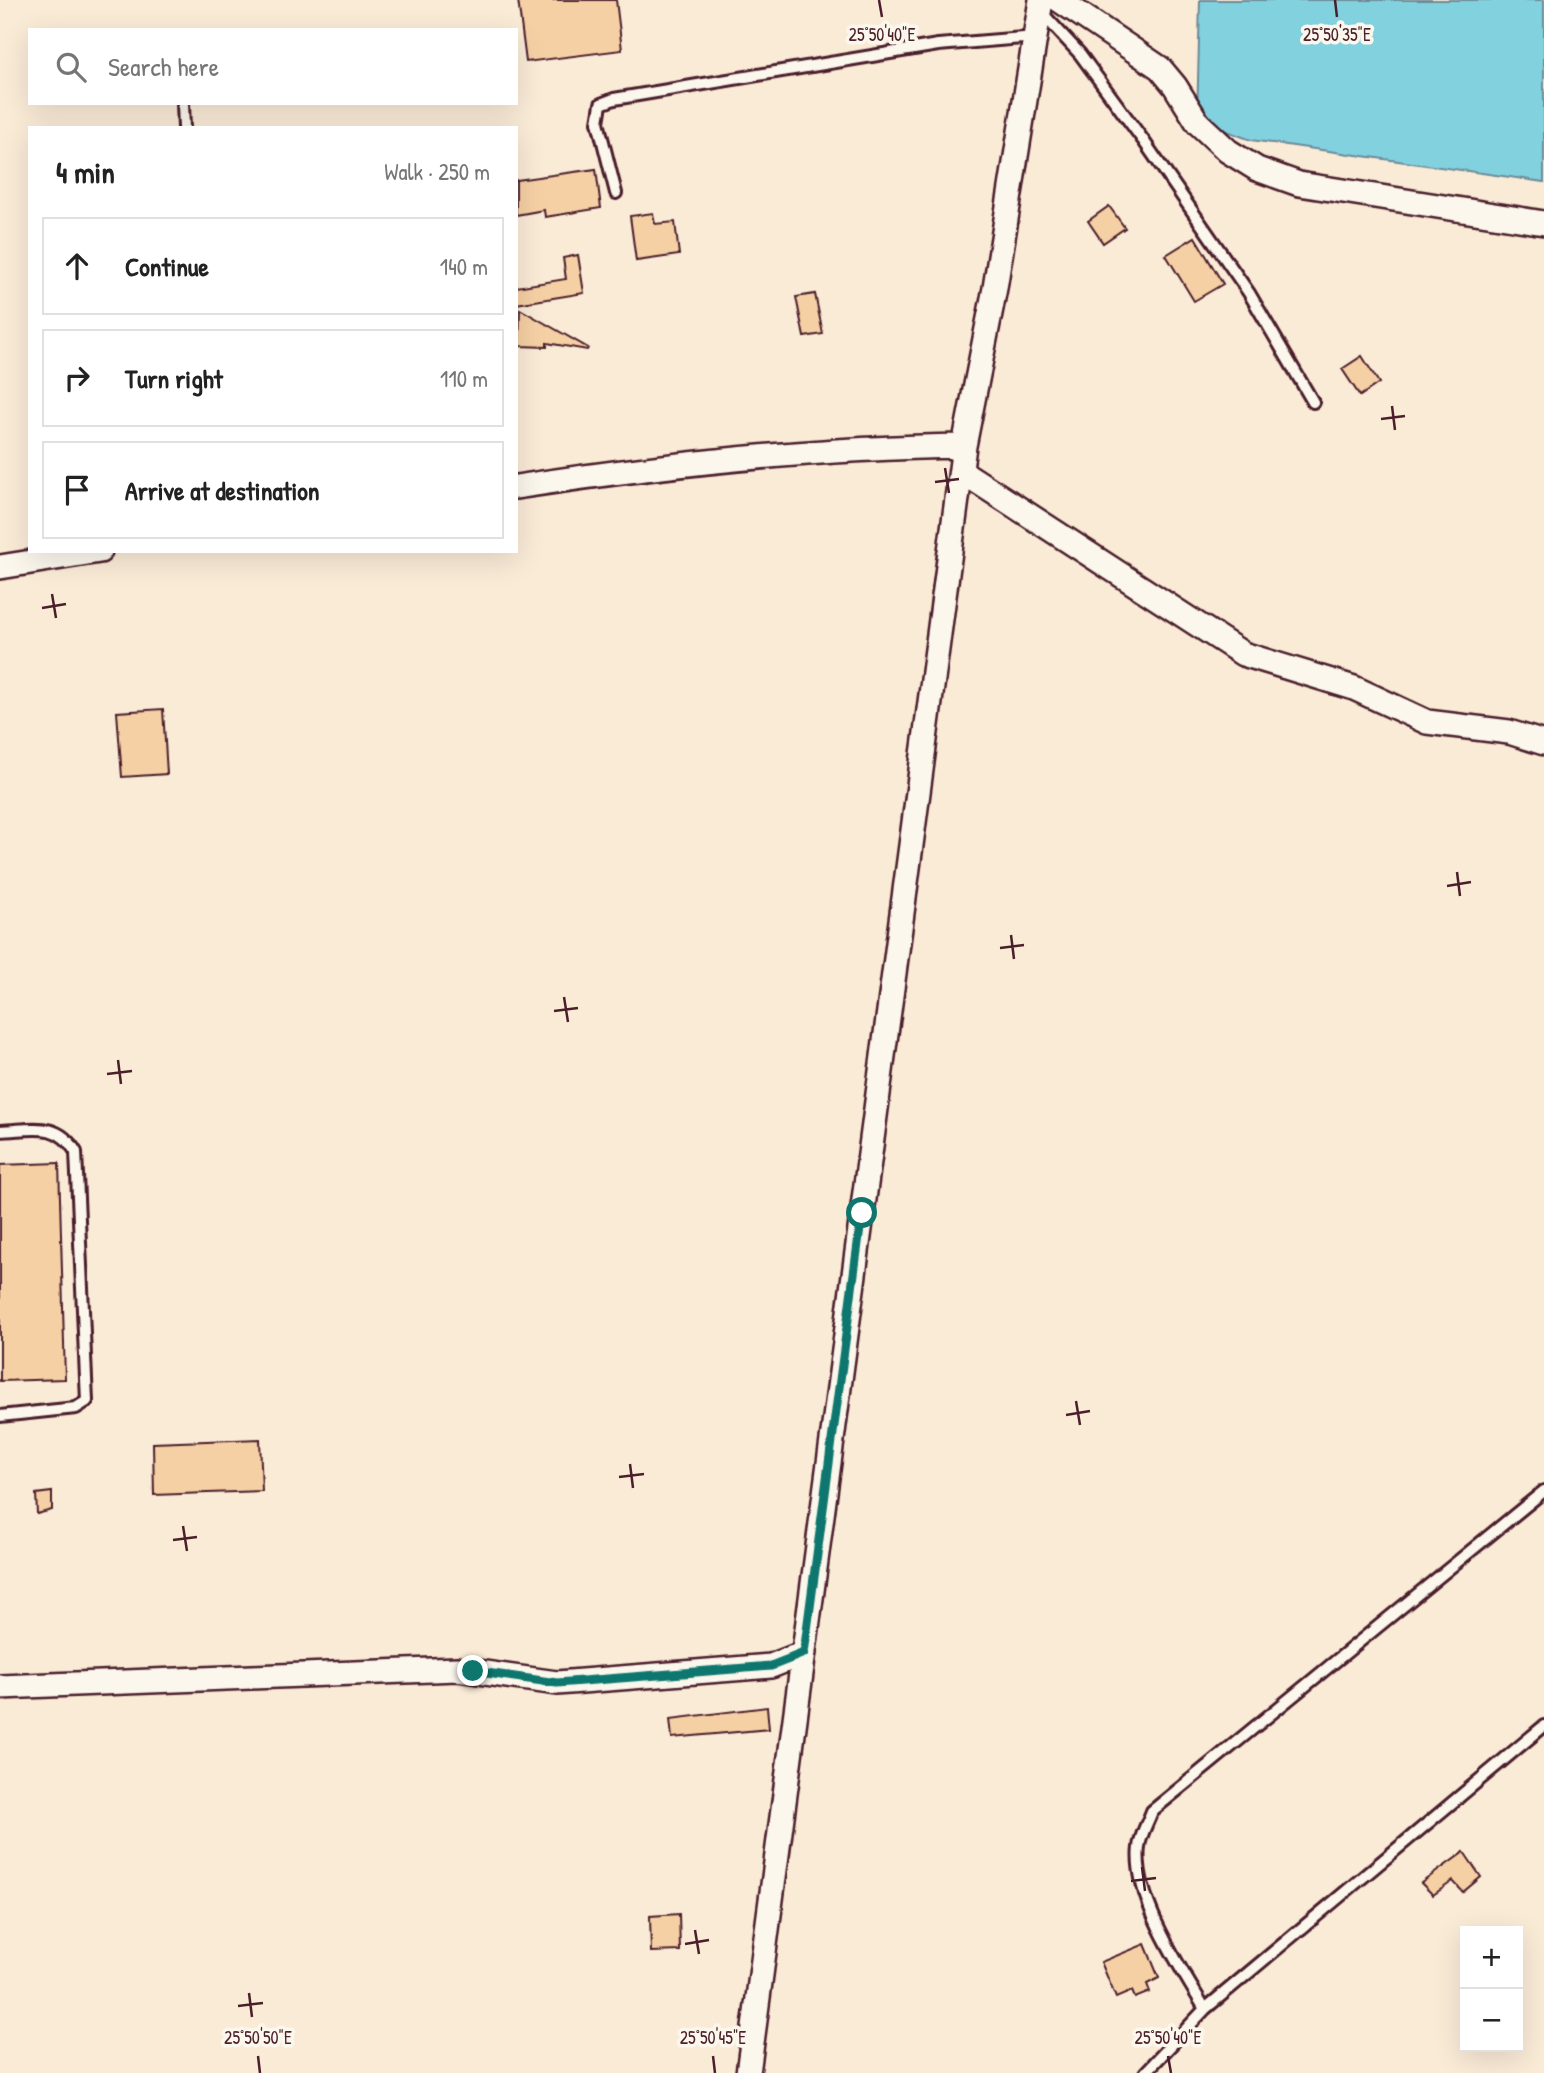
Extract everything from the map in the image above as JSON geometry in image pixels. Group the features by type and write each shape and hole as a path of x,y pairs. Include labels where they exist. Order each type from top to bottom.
{"street":[{"path":"748,2073 964,446 995,288 1036,37 1046,4 1160,68 1198,123 1228,151 1256,169 1299,184 1544,223"},
{"path":"518,487 653,466 871,447 964,446"},
{"path":"961,471 1243,654 1354,688 1427,722 1509,732 1544,743"},
{"path":"0,567 88,553"},
{"path":"0,1687 457,1669 557,1683 771,1666 804,1653"}],"lane":[{"path":"1046,4 1249,293 1314,402"},
{"path":"616,193 598,122 601,104 614,99 926,47 1036,37"},
{"path":"183,105 184,126"},
{"path":"0,1131 53,1129 68,1138 76,1152 87,1401 76,1408 0,1416"},
{"path":"1205,2009 1172,1953 1146,1899 1139,1847 1152,1811 1544,1491"},
{"path":"1145,2073 1205,2009 1544,1727"}],"water":[{"path":"1200,0 1544,0 1544,182 1251,140 1197,120"}],"building":[{"path":"518,0 616,0 622,50 526,62"},
{"path":"596,169 601,208 545,217 544,210 518,215 518,180"},
{"path":"1109,206 1125,228 1103,243 1088,221"},
{"path":"653,213 655,224 675,222 679,255 636,261 630,216"},
{"path":"1195,237 1223,284 1194,301 1166,255"},
{"path":"578,255 584,293 518,304 518,287 566,279 563,258"},
{"path":"815,294 823,334 804,337 796,297"},
{"path":"520,309 588,348 587,350 547,343 547,347 519,346"},
{"path":"1362,356 1379,383 1360,396 1342,369"},
{"path":"163,709 167,774 122,777 117,712"},
{"path":"59,1163 65,1379 0,1381 0,1165"},
{"path":"260,1439 262,1491 154,1495 153,1443"},
{"path":"52,1492 52,1510 37,1514 36,1494"},
{"path":"767,1707 769,1729 672,1738 670,1719"},
{"path":"1464,1852 1481,1877 1463,1892 1453,1881 1433,1895 1421,1883"},
{"path":"679,1914 680,1951 651,1952 650,1916"},
{"path":"1145,1944 1159,1978 1147,1984 1150,1992 1135,1998 1132,1991 1116,1998 1101,1962"}],"route":[{"path":"473,1671 557,1683 649,1678 771,1666 804,1653 862,1213"}]}
